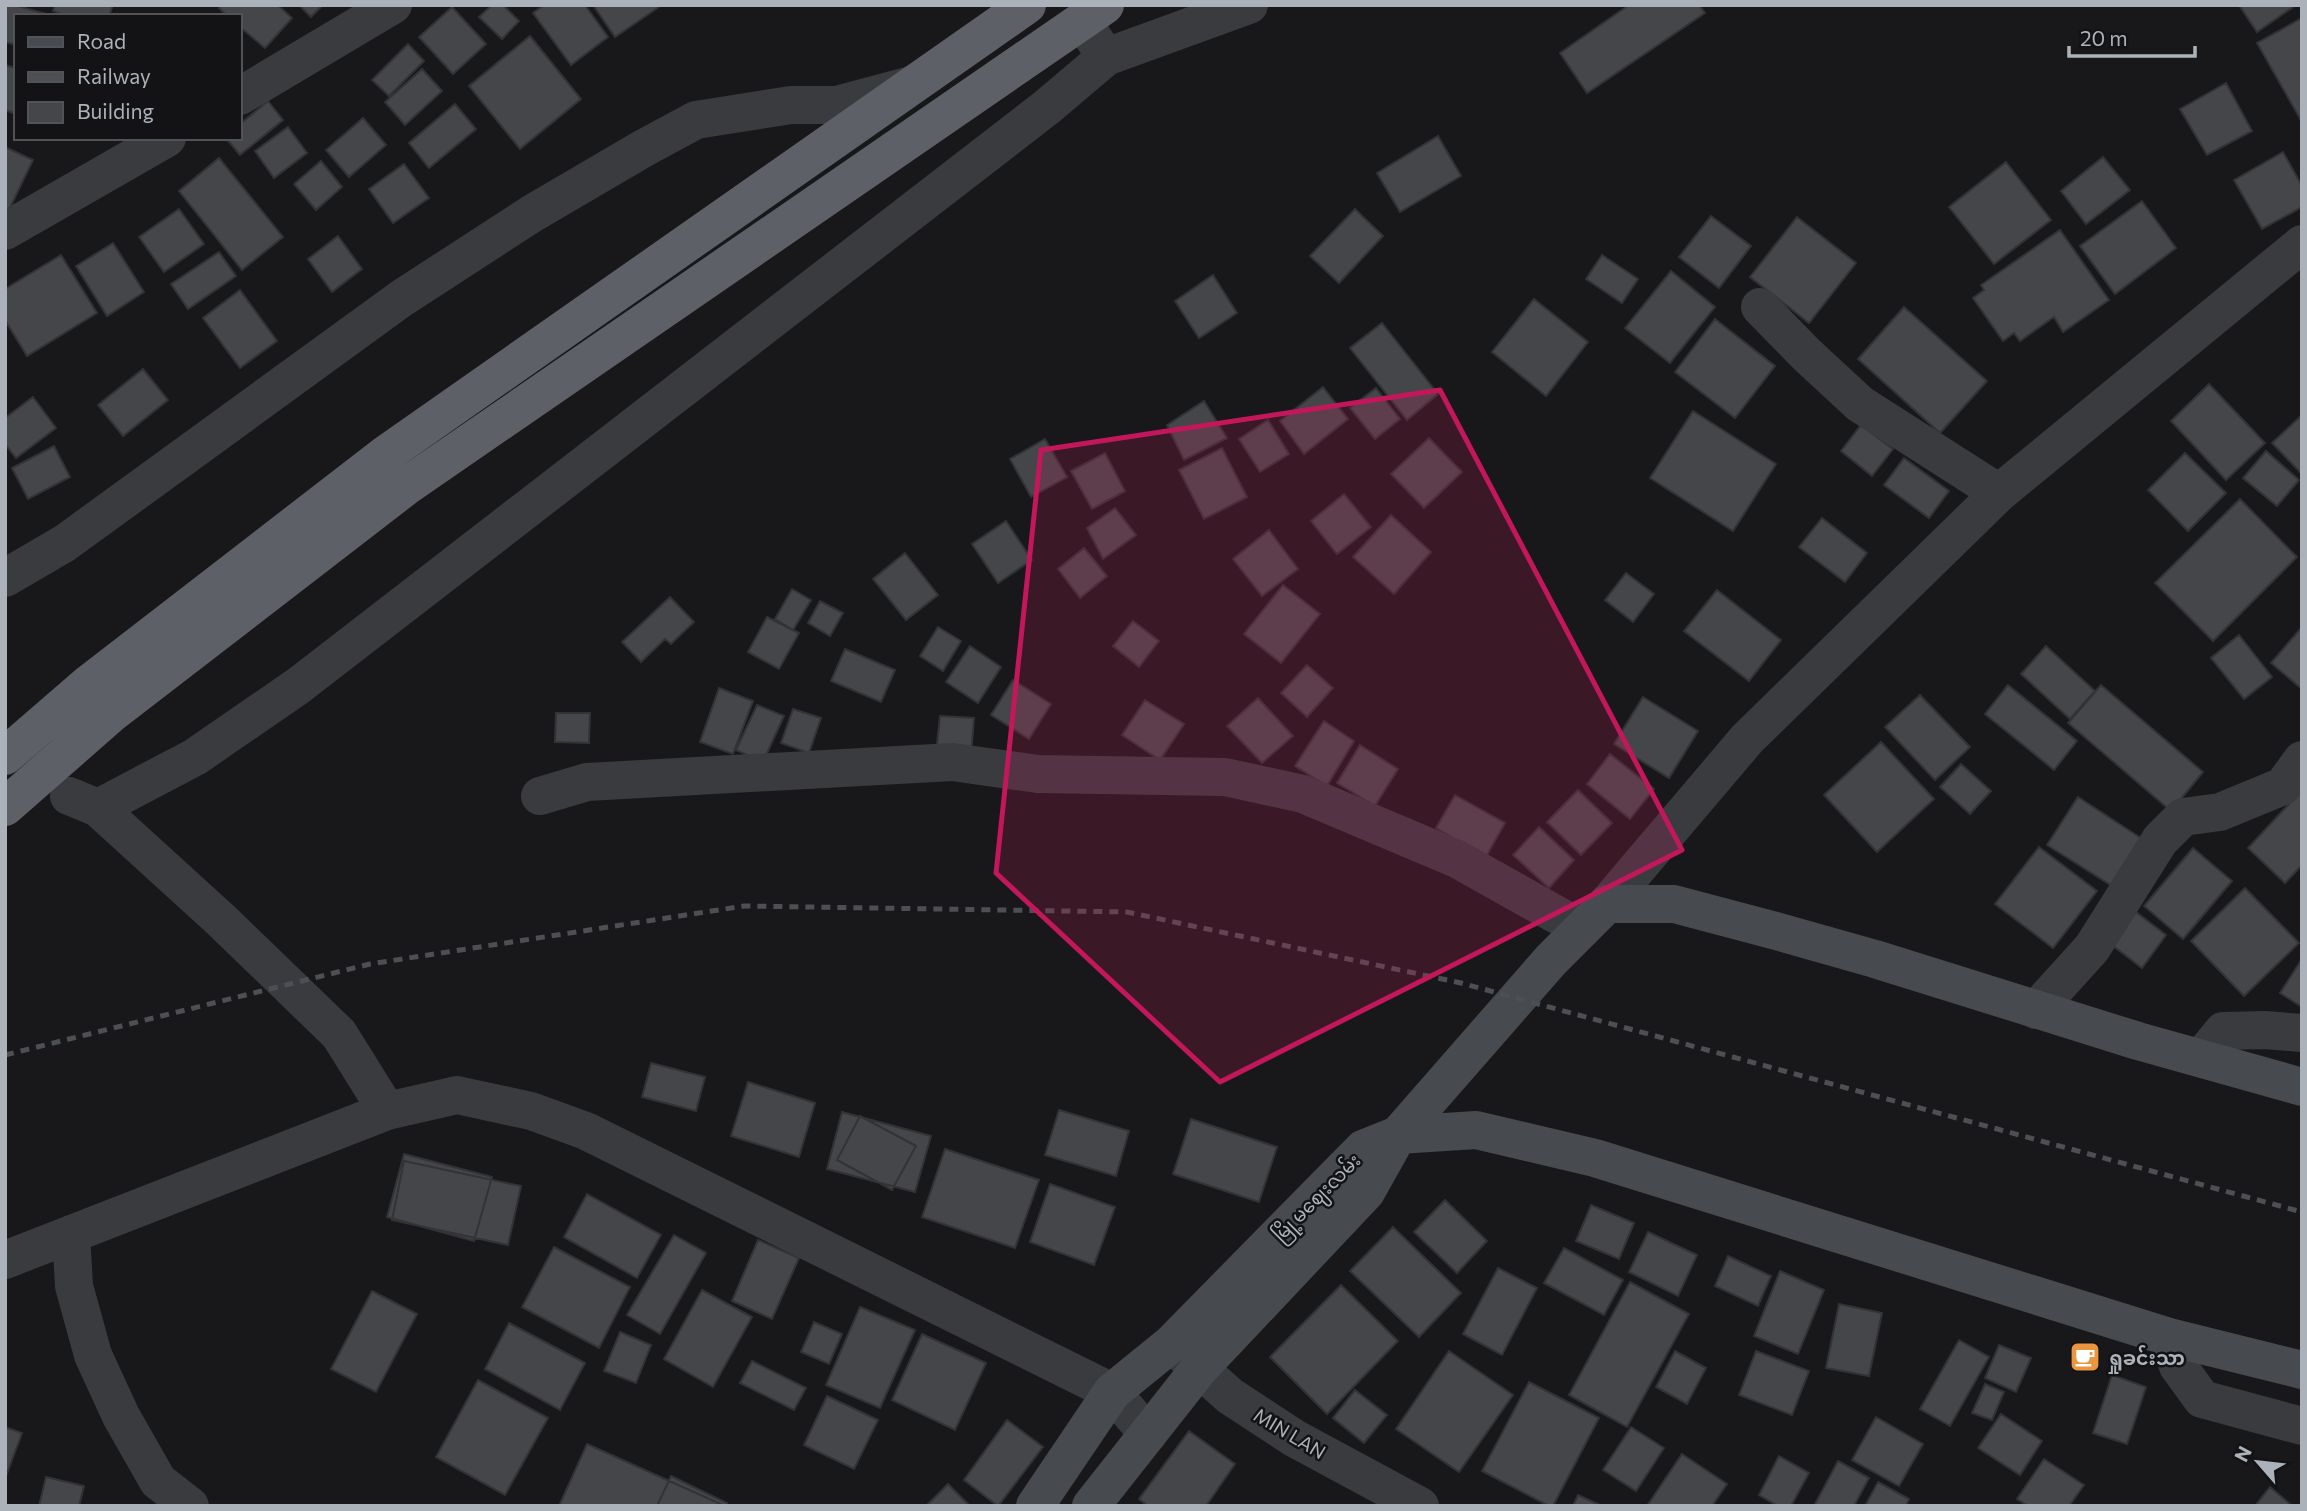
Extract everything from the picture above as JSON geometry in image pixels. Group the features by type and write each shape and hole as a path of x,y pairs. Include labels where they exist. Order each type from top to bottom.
{"highway":[{"path":"5,756 87,685 386,454 1027,5"},
{"path":"5,807 111,714 408,485 1086,11"}],"main road":[{"path":"1398,1135 1551,960 1594,916 1674,904 1875,959 2036,1010 2302,1087"},
{"path":"1398,1135 1476,1130 1595,1158 2169,1337 2302,1370"},
{"name":"မြို့မဈေးလမ်း","path":"1035,1506 1112,1392 1171,1344 1363,1149 1398,1135"},
{"name":"မြို့မဈေးလမ်း","path":"1091,1506 1199,1369 1366,1192 1398,1135"}],"street":[{"path":"242,95 393,5"},
{"path":"387,1111 339,1034 221,920 83,802 195,757 298,686 875,242 1106,57 1250,5"},
{"path":"1086,11 1106,57"},
{"path":"5,578 65,543 402,298 533,213 644,148 696,120 791,106 836,105 916,83"},
{"path":"5,231 164,140"},
{"path":"540,796 587,782 952,762 1038,774 1225,777 1303,794 1594,916 1747,739 1999,493 2302,244"},
{"path":"1760,307 1860,404 1999,493"},
{"path":"2036,1010 2092,948 2160,840 2183,817 2220,812 2283,786 2302,760"},
{"path":"2201,1058 2222,1031 2265,1030 2302,1034"},
{"path":"5,1260 387,1111 457,1095 531,1111 586,1131 1112,1392 1148,1434"},
{"path":"71,1234 74,1286 93,1356 121,1416 158,1481 190,1506"},
{"path":"2169,1337 2178,1366 2202,1399 2302,1426"},
{"name":"MIN LAN","path":"1171,1344 1230,1396 1294,1438 1420,1506"}],"highlighted area":[{"path":"1440,390 1682,850 1220,1082 996,873 1041,450"}],"building":[{"path":"5,5 46,14 14,14 14,44 5,42"},
{"path":"55,5 113,5 110,14 61,14 53,11"},
{"path":"221,5 278,5 292,18 265,48 242,29 242,14 225,14 219,8"},
{"path":"299,5 323,5 311,17"},
{"path":"492,5 503,5 519,21 502,39 479,17"},
{"path":"544,5 585,5 608,37 571,65 533,13"},
{"path":"593,5 658,5 659,7 615,37"},
{"path":"1629,5 1699,5 1705,13 1587,93 1560,53"},
{"path":"2239,5 2296,5 2257,32"},
{"path":"452,7 486,44 453,74 419,37"},
{"path":"2302,18 2302,122 2257,43"},
{"path":"530,36 581,99 520,149 469,86"},
{"path":"408,44 424,61 389,96 372,80"},
{"path":"5,65 14,67 14,113 5,110"},
{"path":"422,69 442,91 405,125 385,102"},
{"path":"2226,83 2252,131 2207,155 2180,109"},
{"path":"268,101 283,120 240,155 228,140 242,140 242,122"},
{"path":"455,104 476,129 429,168 409,143"},
{"path":"363,118 386,145 349,177 326,150"},
{"path":"288,127 307,153 274,178 255,151"},
{"path":"1438,136 1461,176 1400,212 1377,173"},
{"path":"5,147 33,160 5,218"},
{"path":"2283,152 2302,186 2302,207 2262,229 2234,180"},
{"path":"2103,157 2130,190 2086,224 2061,191"},
{"path":"219,158 283,237 242,270 179,191"},
{"path":"321,161 342,187 316,210 294,184"},
{"path":"2006,162 2051,220 1994,264 1949,207"},
{"path":"404,164 429,198 393,223 369,189"},
{"path":"2142,201 2176,248 2115,294 2080,246"},
{"path":"179,209 204,244 164,272 139,237"},
{"path":"1355,209 1383,236 1339,283 1310,256"},
{"path":"1711,216 1751,246 1719,288 1679,257"},
{"path":"1797,217 1856,263 1809,323 1750,277"},
{"path":"2060,230 2109,300 2063,332 2054,317 2020,341 2014,333 2003,341 1973,298 1984,290 1981,285"},
{"path":"338,236 362,269 332,292 308,259"},
{"path":"113,243 144,292 107,316 76,266"},
{"path":"219,252 236,276 188,309 171,284"},
{"path":"61,255 97,313 27,356 5,320 5,289"},
{"path":"1602,255 1638,279 1622,303 1586,279"},
{"path":"1671,271 1715,307 1670,363 1625,328"},
{"path":"1213,275 1237,313 1199,338 1175,301"},
{"path":"240,290 277,341 240,368 203,318"},
{"path":"1534,299 1588,342 1546,396 1492,352"},
{"path":"1904,307 1987,381 1940,433 1858,359"},
{"path":"1715,319 1775,366 1735,418 1675,372"},
{"path":"1382,323 1438,394 1407,420 1350,348"},
{"path":"143,369 168,400 123,436 98,405"},
{"path":"2209,384 2265,443 2226,480 2171,421"},
{"path":"1323,387 1348,419 1304,454 1280,421"},
{"path":"1376,388 1400,419 1375,439 1350,408"},
{"path":"33,397 56,428 16,458 5,444 5,418"},
{"path":"1204,401 1227,438 1184,460 1167,425"},
{"path":"1693,411 1776,464 1733,531 1650,478"},
{"path":"2302,415 2302,474 2272,443"},
{"path":"1268,420 1289,454 1260,472 1239,439"},
{"path":"1861,425 1893,449 1872,476 1841,451"},
{"path":"1429,438 1462,472 1424,508 1391,474"},
{"path":"1045,439 1067,477 1031,497 1010,459"},
{"path":"54,446 70,477 28,499 12,468"},
{"path":"1222,448 1247,497 1204,519 1179,470"},
{"path":"2266,451 2299,480 2277,506 2243,478"},
{"path":"1105,453 1125,491 1092,509 1071,471"},
{"path":"2185,453 2226,493 2188,531 2148,490"},
{"path":"1904,458 1949,491 1929,518 1884,485"},
{"path":"1344,494 1371,527 1337,554 1311,521"},
{"path":"2240,499 2297,557 2213,641 2155,583"},
{"path":"1115,508 1136,535 1103,559 1087,528"},
{"path":"1391,515 1431,552 1394,594 1353,557"},
{"path":"1822,518 1867,553 1845,582 1799,547"},
{"path":"1006,521 1032,560 998,583 972,544"},
{"path":"1269,530 1298,569 1262,596 1233,559"},
{"path":"1084,548 1107,576 1080,598 1058,569"},
{"path":"905,553 938,595 906,620 873,579"},
{"path":"1626,573 1654,594 1633,622 1605,600"},
{"path":"1283,585 1320,614 1281,663 1244,634"},
{"path":"792,589 811,600 793,630 775,619"},
{"path":"1717,590 1781,640 1749,681 1684,631"},
{"path":"670,597 694,622 671,644 665,639 641,662 622,642"},
{"path":"820,601 843,613 830,636 808,623"},
{"path":"767,617 799,633 779,669 748,652"},
{"path":"1133,621 1159,641 1139,667 1113,646"},
{"path":"938,627 961,641 943,671 920,656"},
{"path":"2302,627 2302,689 2271,663"},
{"path":"2239,635 2272,677 2244,699 2211,658"},
{"path":"970,646 1001,667 978,703 946,682"},
{"path":"2046,646 2095,691 2070,719 2021,674"},
{"path":"845,649 895,670 881,702 831,681"},
{"path":"1307,665 1333,688 1307,717 1281,693"},
{"path":"1013,680 1051,704 1029,739 991,715"},
{"path":"2008,685 2077,741 2054,770 1985,714"},
{"path":"2101,685 2203,772 2171,811 2068,723"},
{"path":"719,688 753,701 733,754 700,742"},
{"path":"1920,695 1970,747 1935,780 1885,727"},
{"path":"1643,697 1698,731 1669,778 1614,744"},
{"path":"1258,698 1293,736 1262,763 1227,726"},
{"path":"1145,700 1184,724 1160,760 1122,735"},
{"path":"757,705 784,716 763,762 736,750"},
{"path":"793,709 821,718 809,753 781,743"},
{"path":"556,713 590,713 589,743 555,742"},
{"path":"940,716 974,718 971,756 936,754"},
{"path":"1324,721 1354,741 1327,786 1295,766"},
{"path":"1881,742 1934,799 1877,852 1824,795"},
{"path":"1360,745 1398,769 1375,806 1337,783"},
{"path":"1610,754 1654,789 1630,819 1587,784"},
{"path":"1961,764 1991,791 1970,814 1940,787"},
{"path":"1578,790 1612,823 1581,855 1547,822"},
{"path":"2302,790 2302,865 2285,883 2248,848"},
{"path":"1455,795 1505,823 1486,857 1436,828"},
{"path":"2078,797 2147,842 2117,889 2047,845"},
{"path":"1539,827 1574,860 1549,888 1513,855"},
{"path":"2039,847 2097,891 2053,948 1995,904"},
{"path":"2193,848 2232,881 2183,939 2144,906"},
{"path":"2245,888 2299,943 2244,996 2191,941"},
{"path":"2136,912 2166,935 2142,968 2112,945"},
{"path":"2302,959 2302,1007 2280,993"},
{"path":"651,1063 705,1077 696,1111 642,1097"},
{"path":"748,1082 815,1103 799,1157 731,1136"},
{"path":"1059,1110 1129,1131 1116,1176 1045,1155"},
{"path":"842,1112 931,1136 915,1192 827,1169"},
{"path":"860,1116 916,1146 892,1190 837,1160"},
{"path":"1191,1119 1277,1147 1259,1202 1173,1174"},
{"path":"945,1149 1039,1180 1015,1248 922,1217"},
{"path":"404,1154 492,1177 474,1241 387,1217"},
{"path":"404,1161 521,1186 508,1245 392,1220"},
{"path":"1050,1184 1115,1207 1094,1265 1030,1242"},
{"path":"587,1194 661,1235 637,1278 564,1237"},
{"path":"1445,1200 1487,1241 1457,1273 1414,1232"},
{"path":"1591,1205 1634,1223 1619,1259 1576,1241"},
{"path":"1393,1227 1461,1293 1419,1337 1350,1271"},
{"path":"1648,1232 1697,1255 1678,1296 1629,1272"},
{"path":"674,1235 706,1253 660,1334 627,1315"},
{"path":"758,1240 799,1258 772,1319 732,1301"},
{"path":"554,1247 630,1287 599,1348 522,1307"},
{"path":"1564,1248 1623,1280 1604,1315 1544,1283"},
{"path":"1728,1256 1771,1276 1758,1306 1715,1286"},
{"path":"1498,1268 1537,1288 1502,1355 1463,1334"},
{"path":"1780,1271 1824,1290 1798,1354 1754,1336"},
{"path":"1630,1282 1689,1314 1627,1427 1569,1395"},
{"path":"1341,1285 1398,1341 1327,1414 1270,1357"},
{"path":"702,1290 752,1317 713,1387 664,1359"},
{"path":"372,1291 417,1314 376,1392 331,1369"},
{"path":"1839,1304 1882,1313 1869,1376 1826,1368"},
{"path":"860,1307 915,1330 880,1408 826,1385"},
{"path":"814,1322 842,1334 829,1364 801,1352"},
{"path":"509,1323 585,1363 560,1410 485,1369"},
{"path":"620,1332 651,1345 636,1383 604,1371"},
{"path":"922,1334 986,1363 955,1430 892,1400"},
{"path":"1959,1340 1989,1357 1950,1426 1920,1409"},
{"path":"1999,1345 2031,1358 2016,1392 1985,1378"},
{"path":"1449,1351 1513,1395 1459,1472 1396,1429"},
{"path":"1675,1351 1706,1368 1687,1404 1656,1387"},
{"path":"1756,1351 1809,1371 1792,1415 1739,1395"},
{"path":"752,1361 806,1388 794,1410 740,1383"},
{"path":"2112,1375 2146,1387 2127,1444 2093,1433"},
{"path":"478,1380 548,1418 505,1495 436,1457"},
{"path":"1529,1382 1599,1418 1553,1506 1482,1471"},
{"path":"1985,1384 2004,1392 1992,1420 1972,1413"},
{"path":"1355,1390 1387,1415 1364,1443 1333,1418"},
{"path":"827,1396 878,1420 854,1469 804,1445"},
{"path":"2001,1414 2042,1441 2020,1475 1978,1448"},
{"path":"1876,1417 1923,1444 1899,1486 1852,1460"},
{"path":"1007,1420 1043,1447 998,1506 964,1480"},
{"path":"5,1427 22,1433 5,1479"},
{"path":"1631,1427 1664,1448 1636,1491 1603,1470"},
{"path":"1189,1431 1235,1464 1206,1506 1148,1506 1139,1499"},
{"path":"587,1444 725,1506 559,1506"},
{"path":"1682,1454 1727,1484 1712,1506 1647,1506"},
{"path":"1779,1456 1809,1473 1791,1506 1778,1506 1759,1495"},
{"path":"2044,1459 2084,1485 2069,1506 2028,1506 2017,1499"},
{"path":"1838,1461 1869,1478 1854,1506 1814,1506"},
{"path":"671,1476 727,1503 726,1506 657,1506"},
{"path":"46,1477 84,1486 79,1506 39,1506"},
{"path":"1878,1482 1909,1499 1906,1506 1865,1506"},
{"path":"948,1484 970,1506 926,1506"},
{"path":"2270,1487 2290,1504 2255,1506"},
{"path":"1578,1495 1602,1506 1573,1506"}],"railway":[{"path":"5,1055 370,964 744,906 1127,912 1461,983 2302,1212"}],"place":[{"name":"ရှုခင်းသာ","path":"2085,1357"}]}
